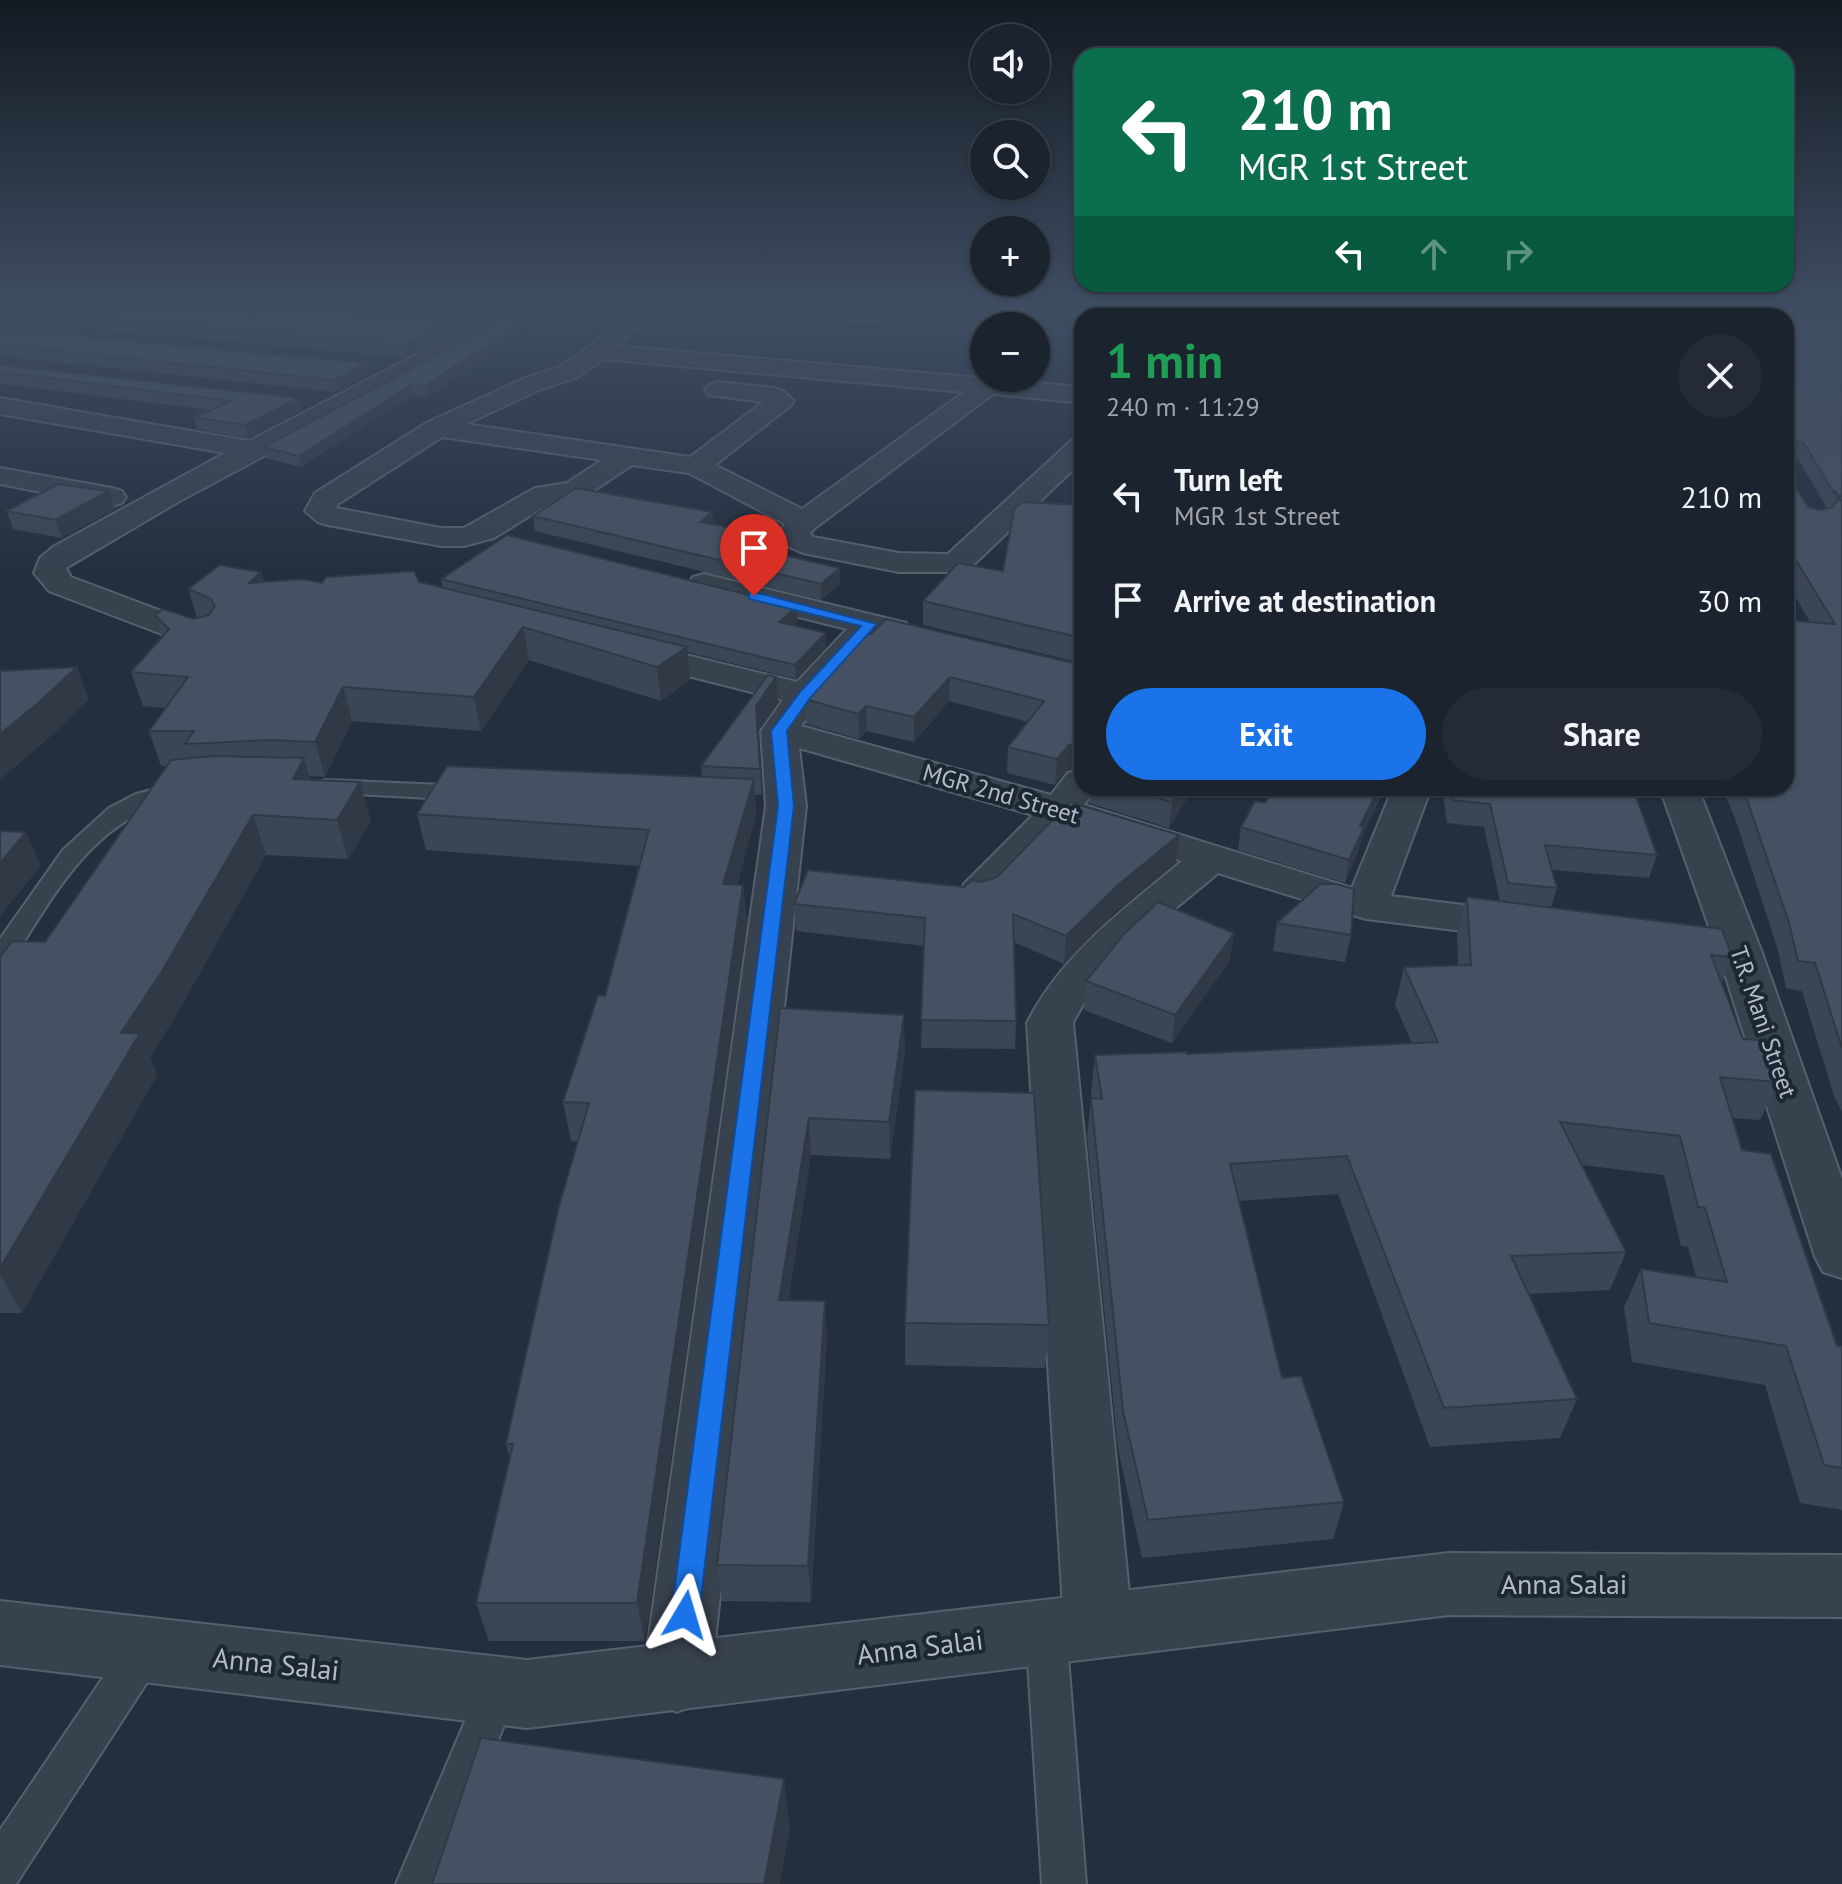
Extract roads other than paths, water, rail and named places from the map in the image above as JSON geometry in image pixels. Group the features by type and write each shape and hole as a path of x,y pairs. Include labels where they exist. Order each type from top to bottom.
{"street":[{"path":"205,639 60,584 50,573 51,565 64,554 249,449 361,395"},
{"path":"508,395 437,428 325,499 320,511 328,516 441,537 464,537 483,532 545,494 574,491 627,456"},
{"path":"696,466 781,401 765,395"},
{"path":"976,395 804,522 795,531 796,539 803,544 899,562 936,566 957,563 1074,453"},
{"path":"298,398 345,404"},
{"path":"0,406 249,449"},
{"path":"437,428 696,466 804,522"},
{"path":"0,476 150,504"},
{"path":"673,577 931,639"},
{"path":"677,1678 778,806 792,713 870,624"},
{"name":"MGR 2nd Street","path":"592,642 792,713 1071,796 1211,858 1366,906 1553,929"},
{"path":"979,893 1071,796"},
{"path":"1366,906 1409,796"},
{"name":"T.R. Mani Street","path":"1682,796 1740,953 1842,1257"},
{"path":"1072,1628 1050,1023 1057,1003 1105,950 1211,858"},
{"path":"1631,939 1740,953"},
{"name":"Anna Salai","path":"0,1633 527,1694 1449,1584 1842,1586"}],"lane":[{"path":"296,786 486,794"},
{"path":"0,959 75,850 106,820 157,794 196,788"},
{"path":"1064,1884 1072,1628"},
{"path":"0,1869 145,1650"},
{"path":"418,1884 498,1690"}]}
